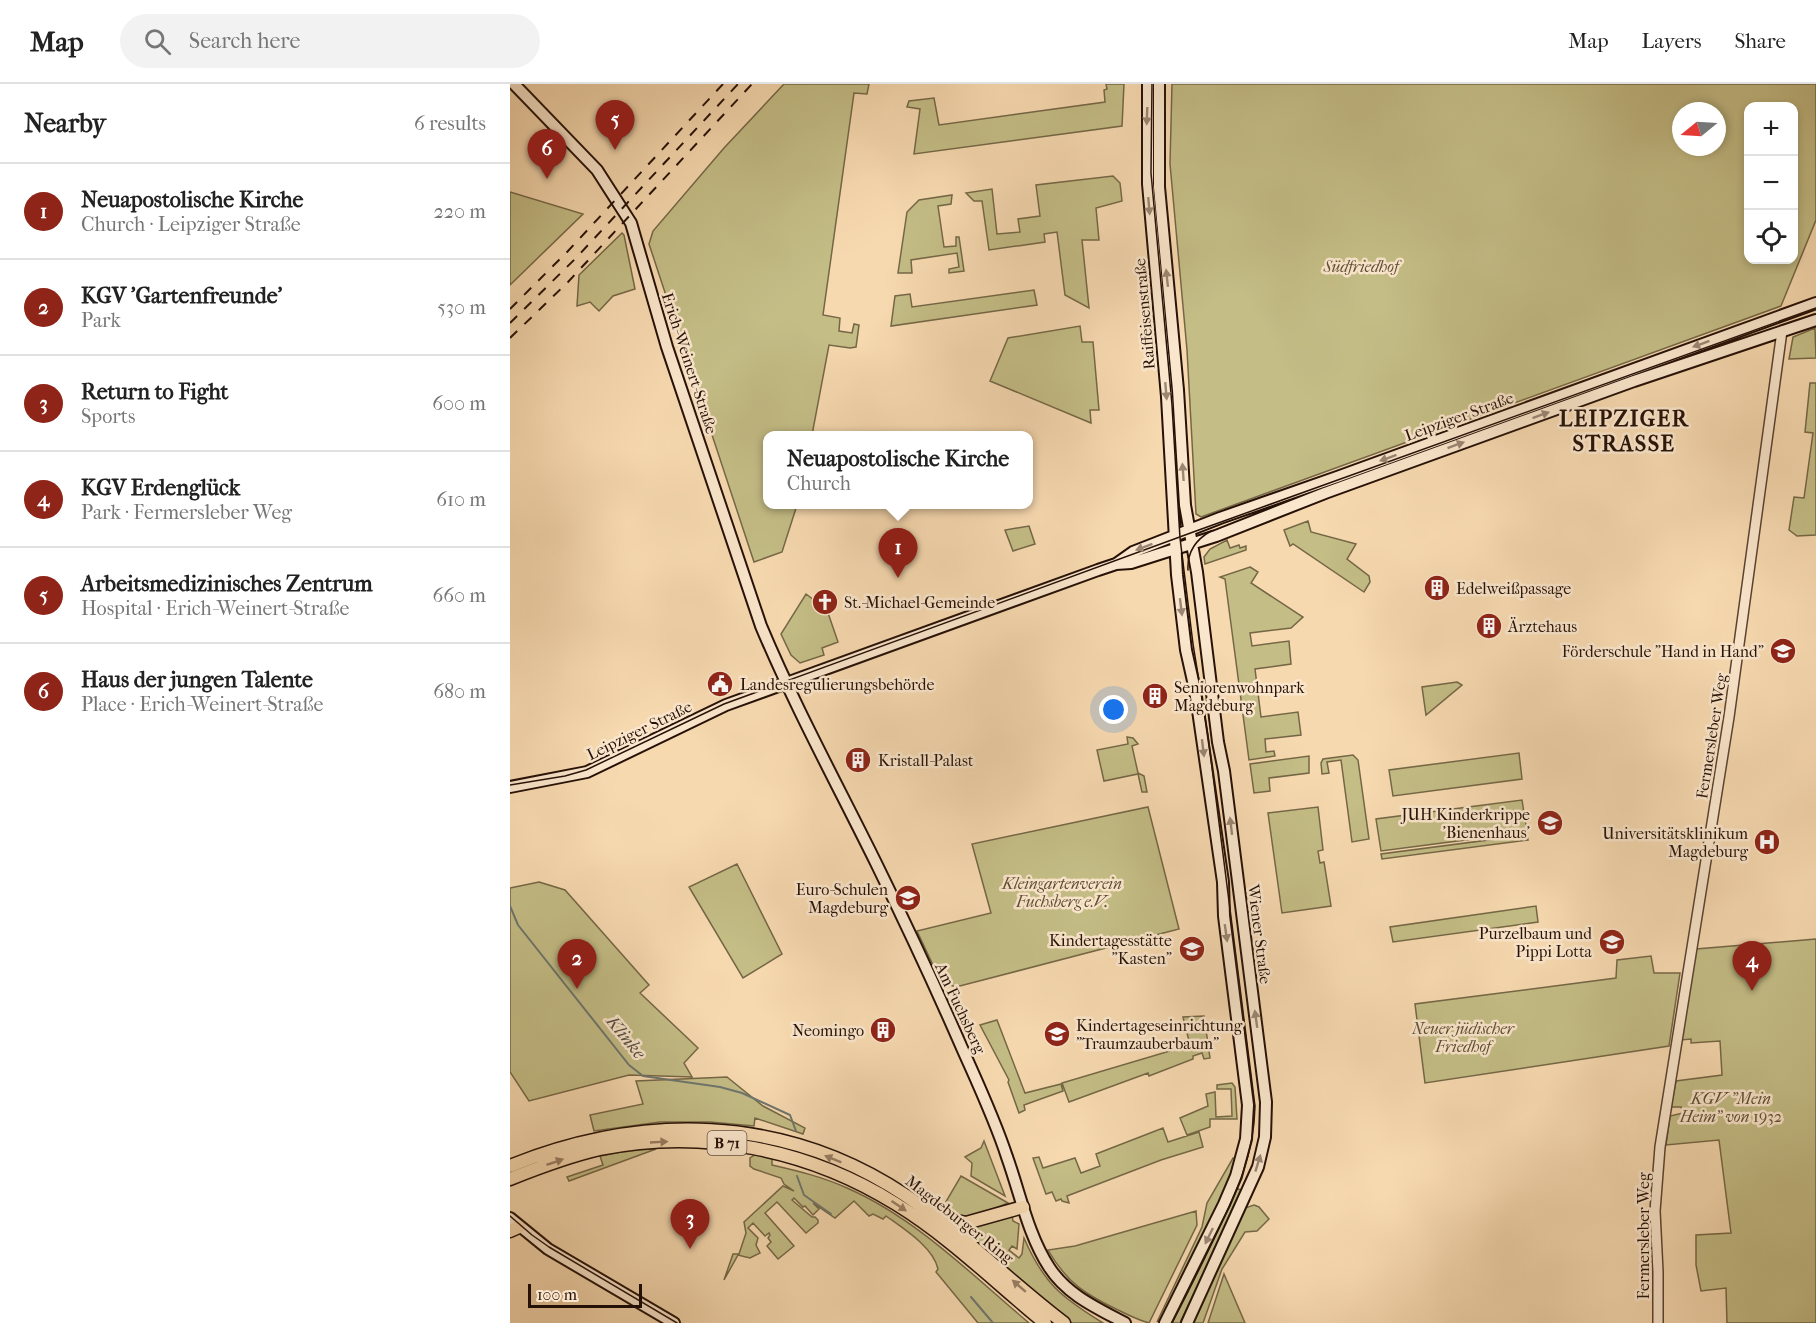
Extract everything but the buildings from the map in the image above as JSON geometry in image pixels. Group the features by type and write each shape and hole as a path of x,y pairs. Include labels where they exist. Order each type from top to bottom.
{"highway":[{"name":"Magdeburger Ring","path":"510,1179 636,1132 678,1129 725,1131 797,1145 857,1169 904,1195 952,1230 1064,1323"},
{"name":"Magdeburger Ring","path":"510,1166 558,1148 599,1144 711,1142 774,1152 830,1170 870,1188 907,1211 941,1236 1045,1323"},
{"path":"904,1195 962,1222 974,1222 1023,1207"}],"main road":[{"name":"Erich-Weinert-Straße","path":"514,84 597,170 631,224 667,347 738,560 761,626 787,683"},
{"name":"Raiffeisenstraße","path":"1148,84 1148,184 1167,397 1175,542"},
{"name":"Raiffeisenstraße","path":"1159,84 1159,187 1190,536"},
{"name":"Leipziger Straße","path":"510,787 591,770 709,712 1116,564 1131,563 1175,542 1303,489 1816,303"},
{"name":"Leipziger Straße","path":"1190,536 1216,536 1324,493 1623,385 1816,320"},
{"name":"Wiener Straße","path":"1187,1323 1258,1167 1265,1137 1266,1102 1224,771 1190,536"},
{"name":"Wiener Straße","path":"1165,1323 1236,1176 1246,1139 1248,1105 1224,916 1224,887 1195,690 1186,650 1175,542"},
{"name":"Am Fuchsberg","path":"787,683 953,1026 1004,1149 1042,1256 1058,1279 1079,1298 1125,1323"},
{"path":"513,1225 558,1255 674,1323"}],"street":[{"name":"Fermersleber Weg","path":"1658,1323 1655,1217 1660,1148 1730,717 1782,331"}],"green space":[{"path":"784,84 869,84 867,94 854,93 823,315 840,318 839,331 852,333 854,324 859,325 856,347 829,345 813,431 763,431 763,509 796,509 782,552 754,562 649,244 653,231 724,148"},
{"path":"1106,84 1124,84 1122,126 914,154 920,109 907,107 909,101 934,98 939,125 1105,102"},
{"name":"Südfriedhof","path":"1172,84 1816,84 1816,220 1781,306 1201,517 1196,514 1187,350 1170,164"},
{"path":"1113,176 1120,183 1122,201 1096,208 1099,240 1082,240 1089,308 1065,295 1057,232 1044,234 1045,242 989,250 982,201 974,201 966,193 992,189 997,234 1020,232 1018,219 1040,216 1036,185"},
{"path":"510,192 583,214 510,285"},
{"path":"952,195 951,204 938,206 944,247 956,246 956,237 959,237 964,271 949,273 949,269 959,267 957,253 911,260 912,273 898,273 907,212 919,200"},
{"path":"622,233 635,289 613,296 599,311 590,302 577,306 579,275"},
{"path":"1034,290 1037,305 891,326 895,296 910,294 912,307"},
{"path":"1080,326 1082,342 1093,342 1099,410 1090,410 1091,423 990,381 1008,338"},
{"path":"1815,328 1816,358 1789,359 1793,337"},
{"path":"1810,383 1816,383 1816,535 1797,536 1789,530 1794,497 1804,498 1813,433 1805,432"},
{"path":"1308,521 1311,532 1356,544 1347,559 1369,576 1370,582 1364,592 1293,544 1290,546 1284,530"},
{"path":"1029,526 1035,544 1013,551 1005,530"},
{"path":"1227,540 1230,548 1239,545 1240,548 1246,546 1246,550 1205,564 1204,557 1210,549"},
{"path":"1250,567 1258,572 1251,583 1303,617 1291,628 1250,633 1252,646 1289,641 1291,664 1255,669 1261,717 1298,712 1301,735 1265,739 1266,752 1274,751 1275,756 1249,760 1225,579 1220,577"},
{"path":"806,594 827,610 838,642 822,648 824,655 800,663 791,655 781,634"},
{"path":"1457,682 1462,685 1426,715 1422,687"},
{"path":"1127,737 1133,738 1138,744 1132,746 1138,773 1144,776 1147,792 1142,792 1138,774 1104,781 1097,750 1128,744"},
{"path":"1519,753 1522,779 1393,796 1389,770"},
{"path":"1353,755 1358,760 1369,839 1352,842 1341,760 1327,762 1329,773 1322,774 1321,763 1323,759"},
{"path":"1309,756 1309,773 1269,778 1270,791 1254,793 1250,764"},
{"path":"1522,800 1527,832 1381,851 1376,819"},
{"name":"Kleingartenverein Fuchsberg e.V.","path":"1148,807 1179,929 956,987 941,982 917,931 991,913 972,844"},
{"path":"1318,807 1323,850 1318,851 1320,863 1324,862 1331,906 1282,913 1268,813"},
{"path":"1527,835 1528,840 1382,859 1381,854"},
{"path":"737,864 782,954 743,978 689,887"},
{"path":"539,882 565,890 649,985 640,993 698,1048 684,1063 692,1077 629,1075 529,1101 510,1072 510,888"},
{"path":"1536,906 1538,922 1393,942 1390,927"},
{"name":"KGV \"Mein Heim\" von 1932","path":"1816,939 1816,1323 1727,1323 1726,1288 1701,1291 1696,1265 1696,1235 1731,1233 1719,1140 1666,1145 1670,1116 1683,1113 1681,1107 1671,1107 1676,1081 1722,1075 1720,1041 1691,1043 1691,1039 1681,1040 1696,949"},
{"name":"Neuer jüdischer Friedhof","path":"1651,956 1654,973 1680,973 1669,1046 1425,1083 1415,1004 1616,978 1617,960"},
{"path":"1204,1016 1210,1058 1204,1059 1202,1053 1193,1056 1193,1059 1149,1076 1148,1073 1069,1102 1062,1083 1190,1045 1183,1017"},
{"path":"997,1020 1025,1093 1061,1084 1063,1091 1024,1105 1025,1110 1019,1113 1009,1080 980,1025"},
{"path":"727,1077 763,1106 805,1128 803,1134 755,1118 754,1126 710,1122 660,1122 594,1131 590,1115 643,1104 636,1081"},
{"path":"1232,1083 1235,1087 1237,1119 1210,1119 1210,1127 1187,1135 1180,1118 1208,1106 1206,1094 1215,1092 1216,1117 1232,1116 1231,1089 1217,1089 1217,1085"},
{"path":"1163,1128 1168,1142 1199,1132 1203,1147 1161,1160 1067,1196 1069,1203 1061,1199 1056,1201 1052,1192 1046,1194 1033,1158 1039,1157 1043,1168 1075,1158 1081,1173 1100,1166 1096,1154"},
{"path":"984,1141 1005,1196 971,1176 972,1163 965,1157 981,1148"},
{"path":"656,1149 569,1181 567,1177 603,1165 600,1156 631,1150"},
{"path":"756,1154 772,1158 772,1165 820,1177 847,1188 897,1215 943,1249 1029,1323 978,1323 936,1272 938,1269 935,1261 924,1246 886,1216 883,1219 873,1214 869,1216 854,1201 835,1218 813,1203 819,1209 813,1215 794,1198 792,1200 818,1220 818,1223 806,1233 777,1202 765,1213 794,1246 778,1259 767,1246 771,1242 768,1238 769,1233 765,1236 753,1223 748,1228 758,1238 756,1245 760,1253 750,1258 738,1255 724,1280 733,1254 739,1254 746,1233 744,1222 783,1186 794,1191 784,1184 781,1178 750,1166 750,1158"},
{"path":"1233,1158 1239,1159 1233,1176 1164,1316 1157,1322 1202,1227 1207,1203"},
{"path":"961,1176 1008,1203 974,1217 963,1217 944,1205"},
{"path":"1236,1188 1243,1191 1180,1323 1170,1323"},
{"path":"1254,1205 1259,1207 1269,1219 1257,1231 1245,1232 1222,1269 1203,1323 1193,1323 1245,1208"},
{"path":"1196,1211 1197,1225 1149,1323 1086,1293 1062,1271 1048,1250 1075,1246"},
{"path":"1012,1216 1013,1221 1019,1224 1017,1249 1012,1246 1009,1250 1019,1258 1022,1254 1024,1238 1039,1267 1055,1288 1103,1323 1072,1323 957,1227"},
{"path":"1224,1274 1245,1323 1208,1323"}],"waterway":[{"name":"Klinke","path":"510,906 518,925 629,1065 643,1076 720,1087 742,1093 790,1115 796,1131"},
{"name":"Klinke","path":"797,1176 804,1195 831,1214"},
{"name":"Klinke","path":"971,1297 993,1323"}],"tram line":[{"path":"1152,84 1151,173 1172,405 1180,538 1193,644 1208,736 1255,1106 1251,1143 1236,1192 1172,1323"},
{"path":"510,785 565,776 586,770 724,704 1816,308"},
{"path":"1188,570 1193,547 1211,531"},
{"path":"510,1216 549,1247 677,1323"}],"railway":[{"path":"510,309 568,251 723,84"},
{"path":"510,323 576,258 738,84"},
{"path":"510,338 568,282 752,84"}],"place":[{"name":"Arbeitsmedizinisches Zentrum","path":"615,150"},
{"name":"Haus der jungen Talente","path":"547,179"},
{"name":"Neuapostolische Kirche","path":"898,578"},
{"name":"Edelweißpassage","path":"1437,588"},
{"name":"St.-Michael-Gemeinde","path":"825,602"},
{"name":"Ärztehaus","path":"1489,626"},
{"name":"Förderschule \"Hand in Hand\"","path":"1783,651"},
{"name":"Landesregulierungsbehörde","path":"720,684"},
{"name":"Seniorenwohnpark Magdeburg","path":"1155,696"},
{"name":"Kristall-Palast","path":"858,760"},
{"name":"JUH Kinderkrippe 'Bienenhaus'","path":"1550,823"},
{"name":"Universitätsklinikum Magdeburg","path":"1767,842"},
{"name":"Euro-Schulen Magdeburg","path":"908,898"},
{"name":"Purzelbaum und Pippi Lotta","path":"1612,942"},
{"name":"Kindertagesstätte \"Kasten\"","path":"1192,949"},
{"name":"KGV 'Gartenfreunde'","path":"577,989"},
{"name":"KGV Erdenglück","path":"1752,991"},
{"name":"Neomingo","path":"883,1030"},
{"name":"Kindertageseinrichtung \"Traumzauberbaum\"","path":"1057,1034"},
{"name":"Return to Fight","path":"690,1249"}],"district":[{"name":"LEIPZIGER STRASSE","path":"1624,430"}]}
